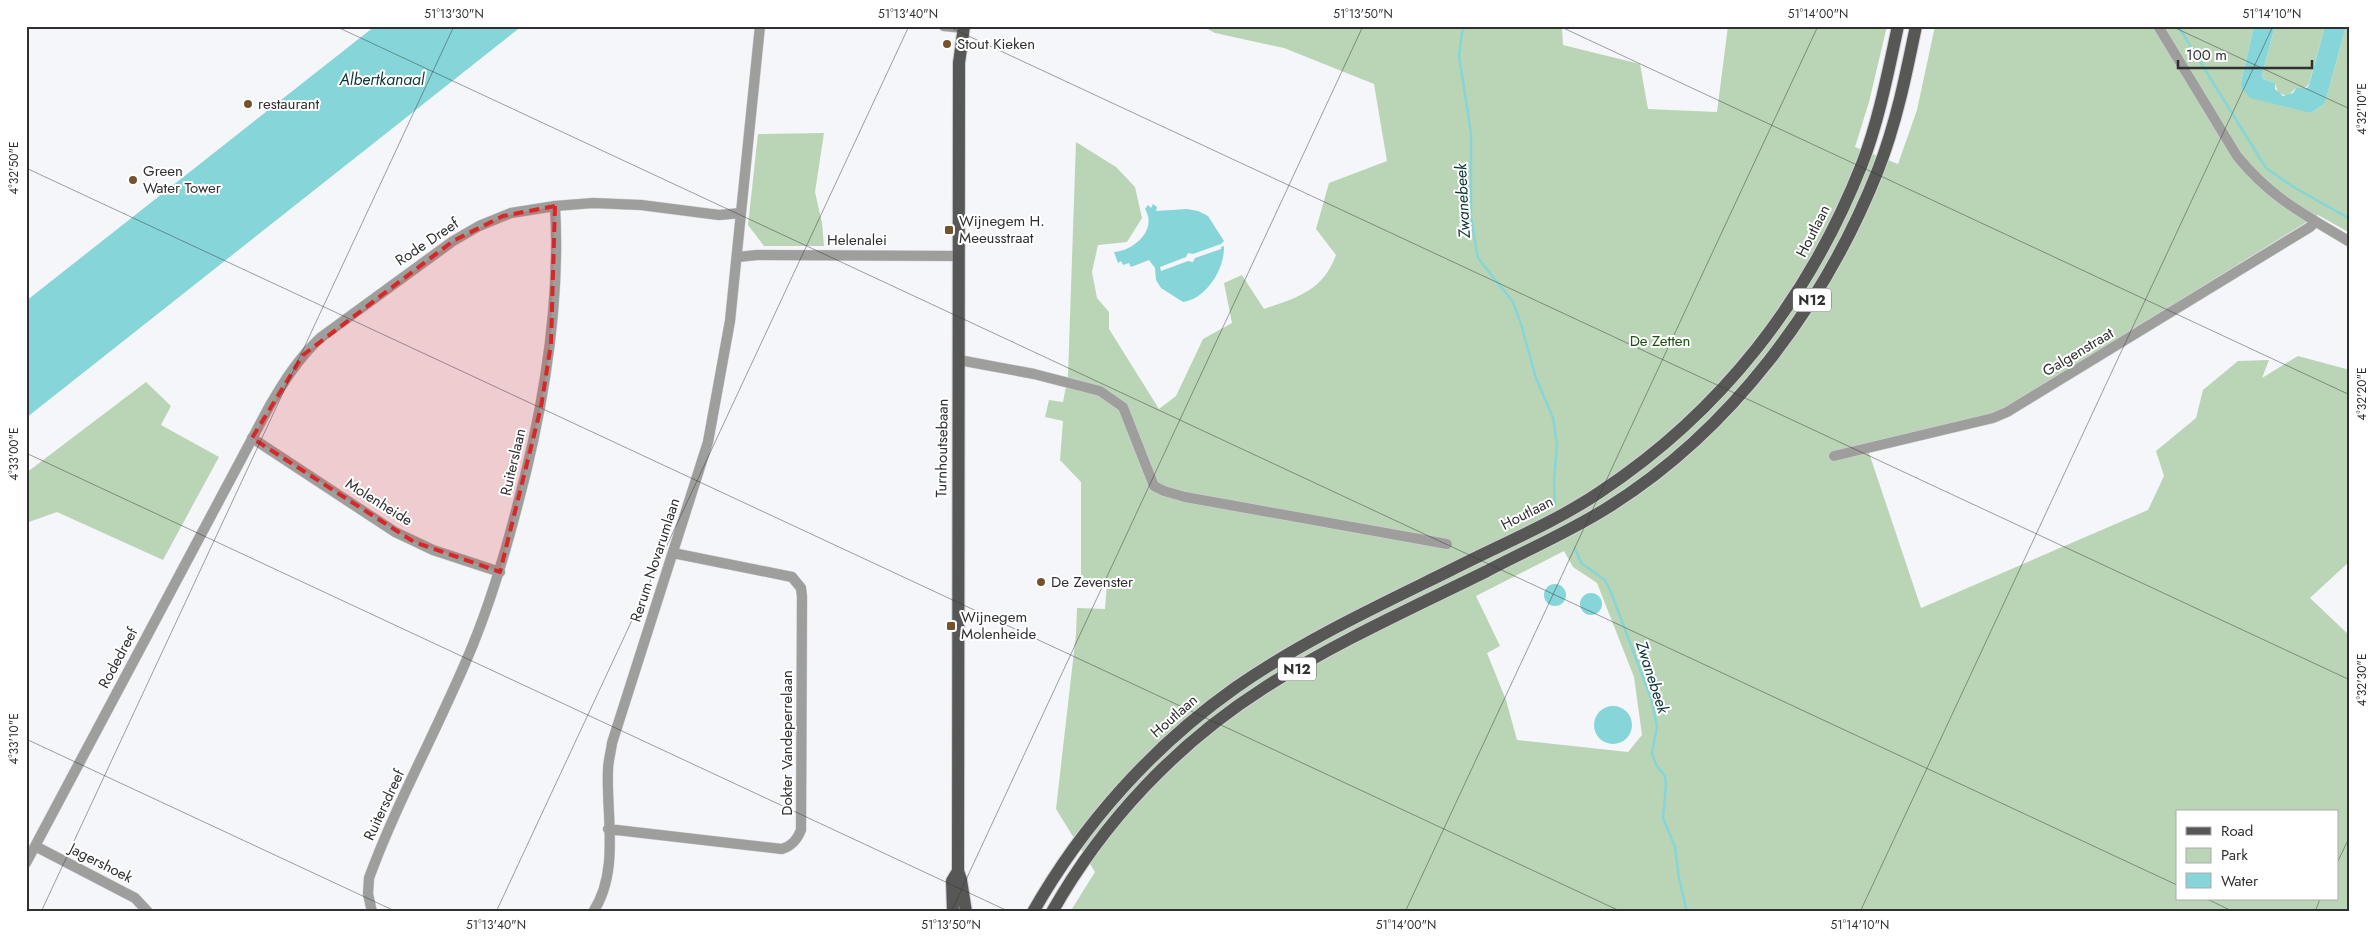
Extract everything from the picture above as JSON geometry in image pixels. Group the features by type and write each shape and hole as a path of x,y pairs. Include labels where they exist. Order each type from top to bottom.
{"main road":[{"name":"Houtlaan","path":"1033,912 1073,849 1146,762 1211,706 1293,652 1597,495 1662,447 1718,395 1749,361 1770,334 1809,275 1829,239 1863,162 1874,126 1898,26"},
{"name":"N12","path":"1052,912 1079,868 1158,772 1196,739 1244,702 1338,646 1607,508 1678,455 1720,415 1759,372 1804,313 1860,213 1891,132 1916,26"},
{"name":"Turnhoutsebaan","path":"964,27 959,63 957,564 958,870 966,912"},
{"name":"Turnhoutsebaan","path":"953,912 952,881 958,870"}],"street":[{"path":"740,219 760,26"},
{"path":"944,26 964,27"},
{"path":"2158,26 2237,156 2264,187 2315,222 2350,242"},
{"name":"Rode Dreef","path":"237,467 287,376 302,355 320,338 460,237 479,226 511,213 555,206 616,203 720,215 728,221 740,219"},
{"name":"Ruiterslaan","path":"443,713 472,646 500,572 525,478 544,389 550,344 557,239 555,206"},
{"name":"Rerum Novarumlaan","path":"593,912 600,902 606,886 609,860 608,768 612,743 708,442 730,321 740,219"},
{"name":"Galgenstraat","path":"1834,456 1993,418 2007,412 2196,298 2310,227 2315,222"},
{"name":"Helenalei","path":"738,253 958,256"},
{"path":"959,360 1034,374 1100,391 1107,395 1123,407 1154,486 1164,491 1185,497 1447,544"},
{"name":"Molenheide","path":"252,438 395,532 433,550 500,572"},
{"name":"Rodedreef","path":"26,863 237,467"},
{"name":"Dokter Vandeperrelaan","path":"608,829 782,849 798,838 801,830 801,588 792,577 673,553"},
{"name":"Ruitersdreef","path":"372,912 368,894 369,878 443,713"},
{"name":"Jagershoek","path":"35,846 135,898 148,912"}],"highlighted area":[{"path":"555,206 551,344 541,407 500,572 414,542 252,438 303,355 453,241 503,216"}],"green space":[{"name":"De Zetten","path":"1202,26 1562,26 1563,45 1640,64 1648,109 1717,112 1728,26 1887,26 1869,102 1855,147 1898,164 1917,110 1935,26 2254,26 2241,82 2311,113 2325,103 2346,26 2350,26 2350,233 2318,215 2007,407 1992,414 1866,444 1921,608 2148,510 2164,476 2156,451 2196,418 2203,390 2238,361 2269,360 2262,378 2298,356 2350,370 2350,561 2310,598 2350,636 2350,912 1070,912 1095,872 1056,809 1076,634 1077,608 1105,609 1107,584 1081,584 1081,482 1060,460 1063,421 1045,417 1049,400 1063,402 1068,376 1076,142 1116,167 1135,187 1142,218 1127,242 1098,245 1092,272 1097,298 1109,312 1109,329 1159,409 1176,396 1203,339 1232,323 1224,283 1242,275 1264,309 1297,297 1316,285 1324,277 1336,255 1316,229 1329,183 1387,161 1374,84 1284,48 1215,33","holes":["1564,551 1573,567 1597,583 1634,677 1642,735 1628,752 1517,740 1506,700 1487,653 1500,646 1476,596"]},
{"path":"2275,26 2325,26 2309,84 2303,90 2296,88 2288,96 2278,93 2275,83 2263,79 2262,75"},
{"path":"824,133 815,192 822,223 824,246 764,246 748,225 758,134"},
{"path":"146,382 171,406 161,425 219,457 163,560 57,512 26,523 26,473"}],"water":[{"name":"Albertkanaal","path":"375,26 522,26 26,418 26,301"},
{"path":"2254,26 2275,26 2262,75 2263,79 2275,83 2275,89 2283,96 2293,93 2296,88 2307,88 2309,85 2325,26 2346,26 2325,103 2311,113 2250,98 2242,89 2241,82"},
{"path":"1153,204 1157,207 1156,211 1187,209 1198,211 1208,216 1224,241 1221,244 1193,254 1188,253 1186,257 1160,267 1161,271 1188,261 1193,262 1195,258 1221,249 1224,246 1218,273 1206,289 1191,300 1183,302 1161,288 1156,280 1155,268 1149,260 1131,267 1129,263 1123,265 1121,261 1118,263 1114,252 1129,248 1142,238 1148,224 1145,209 1148,205 1151,208"},
{"path":"1555,584 1563,587 1566,595 1563,603 1555,606 1547,603 1544,595 1547,587"},
{"path":"1591,593 1599,596 1602,604 1599,612 1591,615 1583,612 1580,604 1583,596"},
{"path":"1613,706 1627,711 1632,725 1627,739 1613,744 1599,739 1594,725 1599,711"}],"waterway":[{"name":"Zwanebeek","path":"1463,26 1459,56 1471,133 1471,218 1478,258 1513,302 1536,378 1553,418 1557,444 1554,481 1555,506"},
{"path":"2178,26 2266,168 2295,188 2350,219"},
{"name":"Zwanebeek","path":"1575,548 1581,563 1605,580 1652,701 1657,727 1652,753 1656,765 1665,776 1663,818 1675,847 1679,878 1687,912"}],"place":[{"name":"Stout Kieken","path":"947,44"},
{"name":"restaurant","path":"248,104"},
{"name":"Green Water Tower","path":"133,180"},
{"name":"Wijnegem H. Meeusstraat","path":"949,230"},
{"name":"De Zevenster","path":"1041,582"},
{"name":"Wijnegem Molenheide","path":"951,626"}]}
